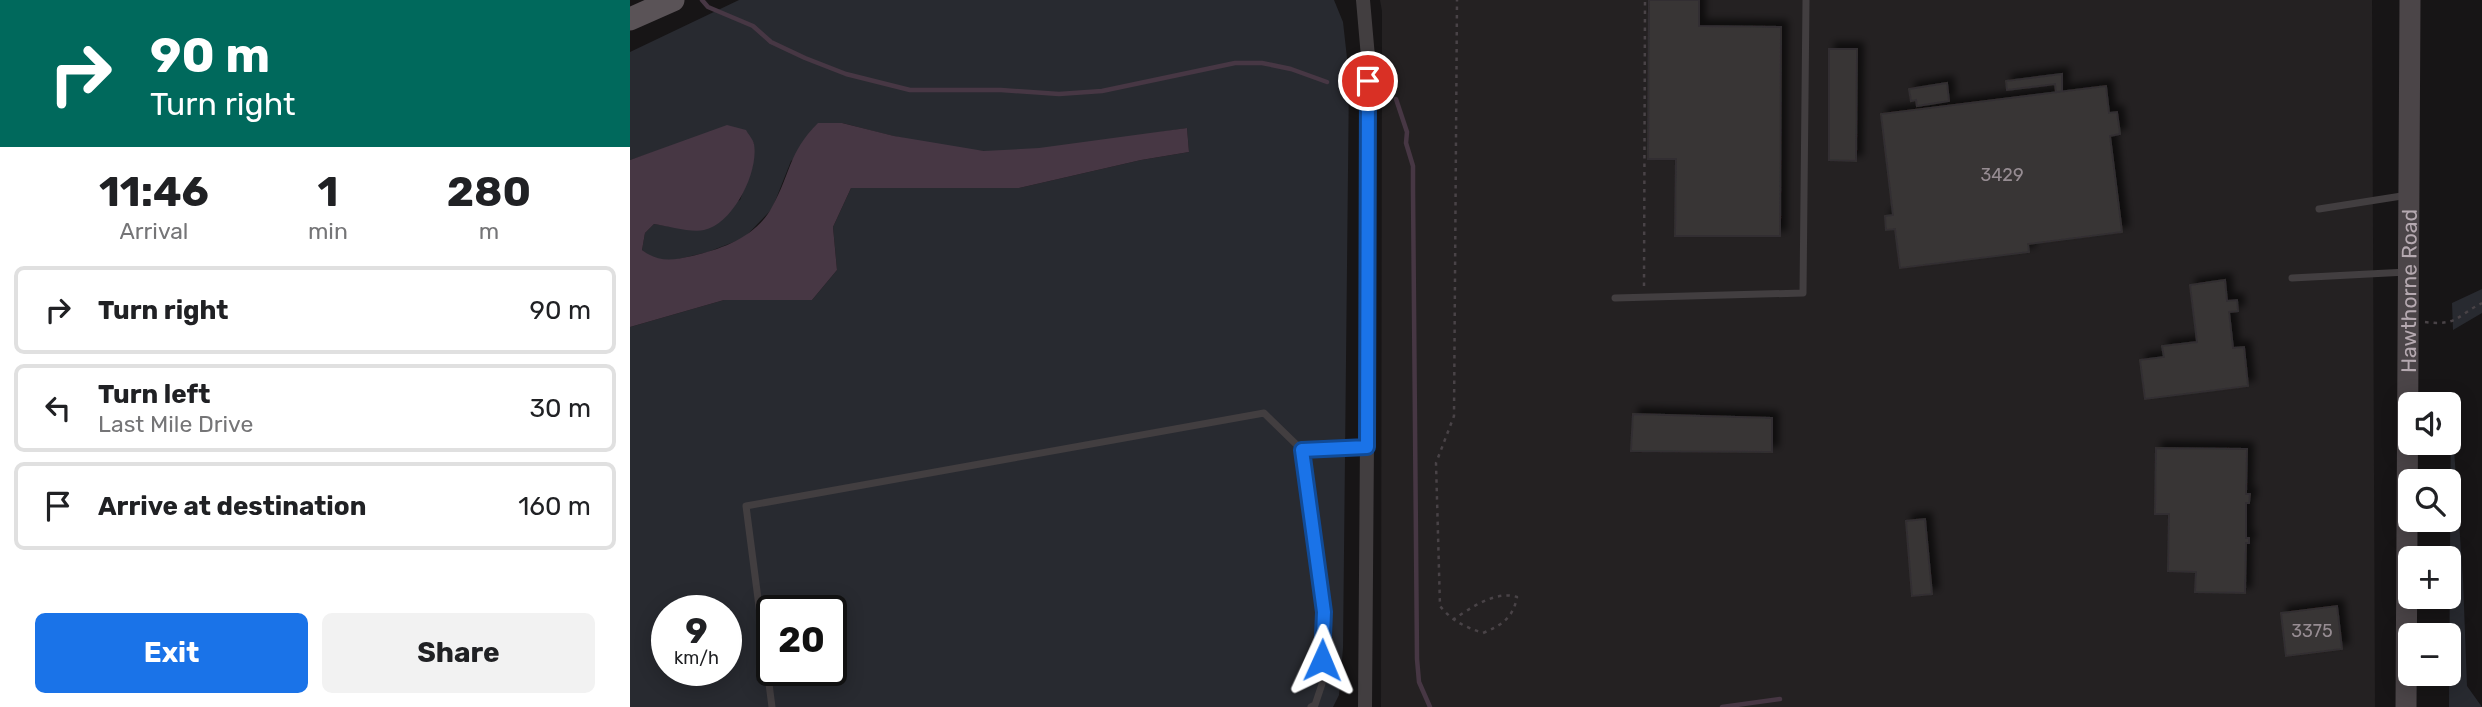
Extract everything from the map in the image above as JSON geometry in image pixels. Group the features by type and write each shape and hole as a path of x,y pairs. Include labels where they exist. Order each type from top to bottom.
{"main road":[{"name":"Hawthorne Road","path":"2406,707 2410,0"},
{"path":"630,19 664,4"}],"street":[{"path":"1363,0 1368,70 1365,707"}],"lane":[{"path":"1615,298 1803,293 1806,0"},
{"path":"2319,209 2409,195"},
{"path":"2292,278 2408,272"},
{"path":"772,707 746,506 1264,414 1302,450 1324,612 1322,684 1315,705 1311,707"},
{"path":"1302,450 1367,447"}],"path":[{"path":"1453,620 1471,607 1508,594 1517,597 1512,613 1502,625 1483,633 1453,620 1440,606 1436,463 1454,416 1457,0"},
{"path":"1644,297 1645,0"},
{"path":"2408,320 2450,323 2459,320 2482,303"}],"shaded area":[{"path":"739,0 1334,0 1343,22 1349,76 1343,648 1339,695 1333,707 630,707 630,327 724,300 812,300 837,270 833,227 851,188 1019,188 1141,160 1189,152 1187,128 1036,150 985,151 932,144 842,123 791,161 772,209 744,238 708,252 670,261 653,259 642,250 645,233 654,224 673,227 740,200 752,168 754,143 673,146 630,160 630,52"},
{"path":"1380,0 2372,0 2375,707 1381,707"},
{"path":"818,123 842,123 894,136 984,151 1039,148 1187,128 1189,152 1141,160 1019,188 851,188 833,227 837,270 812,300 724,300 630,327 630,160 727,125 746,130 753,140 754,155 748,182 734,208 725,218 715,226 699,231 654,224 645,233 642,250 648,254 666,259 685,257 727,245 758,226 772,207 795,154"},
{"path":"2482,289 2482,313 2453,330 2452,303"},
{"path":"2451,455 2454,455 2455,469 2451,469"},
{"path":"2450,532 2460,532 2461,546 2450,546"},
{"path":"2461,551 2467,686 2482,707 2449,707 2449,686 2461,686 2461,623 2450,623 2450,609 2461,609"}],"building":[{"path":"1649,0 1699,0 1699,26 1781,27 1780,236 1675,236 1676,159 1648,159"},
{"path":"1829,49 1857,49 1856,161 1829,160"},
{"path":"2062,74 2062,91 2056,92 2055,84 2007,90 2006,81"},
{"path":"1947,83 1949,101 1917,106 1916,100 1911,101 1909,89"},
{"path":"2106,86 2109,113 2117,112 2120,134 2110,136 2122,232 2028,244 2029,252 1900,268 1895,229 1886,230 1885,216 1893,215 1881,114"},
{"path":"2225,280 2227,301 2237,300 2238,311 2229,312 2233,348 2244,347 2248,386 2145,399 2140,360 2164,357 2162,346 2197,342 2190,285"},
{"path":"1633,414 1772,418 1772,452 1631,451"},
{"path":"2156,448 2247,449 2246,494 2250,494 2249,503 2246,503 2246,538 2249,538 2249,543 2246,543 2245,593 2195,592 2196,572 2168,571 2169,514 2155,514"},
{"path":"1925,519 1932,594 1912,596 1906,521"},
{"path":"2337,606 2342,649 2286,656 2281,613"}],"waterway":[{"path":"702,0 708,7 753,26 771,42 805,58 846,74 910,90 1001,90 1059,94 1102,91 1235,63 1262,63 1291,69 1327,82"},
{"path":"1396,99 1407,132 1406,143 1413,166 1417,659 1419,682 1430,707"},
{"path":"1722,707 1780,699"}],"route":[{"path":"1322,660 1324,612 1302,450 1367,447 1368,81"}]}
